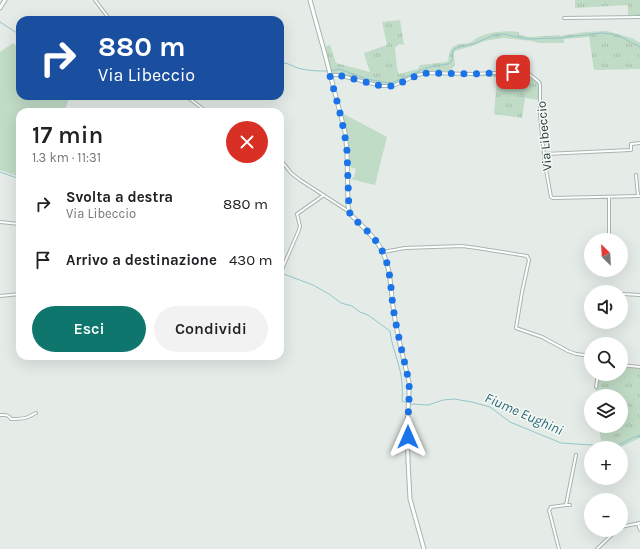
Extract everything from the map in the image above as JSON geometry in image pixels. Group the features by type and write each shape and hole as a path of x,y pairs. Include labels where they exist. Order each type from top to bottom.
{"street":[{"path":"0,8 5,0"},
{"path":"95,0 107,16"},
{"path":"310,0 343,124 347,146 349,211 351,216 378,242 383,252 390,278 394,312 409,382 408,460 410,499 424,549"},
{"path":"564,18 640,17"},
{"name":"Via Libeccio","path":"330,76 338,75 381,86 389,86 399,84 418,75 428,73 473,74 528,72 539,82 540,85 540,114 550,196 553,198 639,196"},
{"path":"191,100 202,108"},
{"path":"544,154 631,150 631,144 640,143"},
{"path":"284,164 291,173 300,180 345,210 349,211"},
{"path":"636,175 639,196"},
{"path":"284,265 299,230 300,226 297,214 324,195"},
{"path":"609,197 609,233"},
{"path":"0,222 16,224"},
{"path":"383,252 405,248 462,246 527,256 529,260 516,328 542,337 568,351 584,355"},
{"path":"0,296 16,294"},
{"path":"628,294 640,295"},
{"path":"628,366 640,367"},
{"path":"596,388 597,381"},
{"path":"0,415 8,415 11,419 26,418 36,413"},
{"path":"566,505 576,455"},
{"path":"559,549 549,510 551,507 570,505"},
{"path":"628,526 639,523 640,530"},
{"path":"597,549 610,537"}],"green space":[{"path":"575,0 640,0 640,15 628,15 628,5 575,8"},
{"path":"400,20 404,45 399,44 395,48 399,74 418,69 420,65 448,61 450,50 455,45 471,42 483,35 510,31 519,32 519,35 530,37 560,36 585,32 607,31 632,38 640,43 640,69 594,70 589,37 564,39 564,43 539,43 503,38 484,41 455,51 455,66 452,68 453,72 424,72 390,85 332,73 325,50 326,46 330,45 336,63 370,72 364,53 387,45 382,22"},
{"path":"13,43 16,45 16,100 68,100 66,108 16,108 16,176 0,170 0,52"},
{"path":"528,73 539,84 539,100 525,98 522,118 494,114 497,77 482,76 474,79 477,75"},
{"path":"342,113 387,137 375,185 350,179 354,177 356,169 350,167 348,140"},
{"path":"628,366 640,367 640,438 628,444 628,441 601,441 600,433 628,433 628,389 596,389 598,381 628,381"}],"waterway":[{"path":"0,22 16,32"},
{"path":"331,71 339,69 367,79 391,83 429,67 448,64 452,61 452,53 454,49 474,44 494,35 503,34 527,39 559,38 602,33 621,37 640,47"},
{"path":"284,63 306,70 328,71"},
{"path":"0,172 16,178"},
{"name":"Fiume Eughini","path":"284,274 313,285 341,303 352,306 360,312 368,315 390,331 401,377 402,401 411,404 428,405 443,400 454,399 472,402 490,407 510,422 561,443 584,444"},
{"name":"Fiume Eughini","path":"626,441 640,436"}],"route":[{"path":"408,437 407,418 409,382 394,312 390,278 383,252 378,242 351,216 349,211 346,142 343,124 330,76 338,75 381,86 394,86 418,75 428,73 473,74 513,72"}]}
